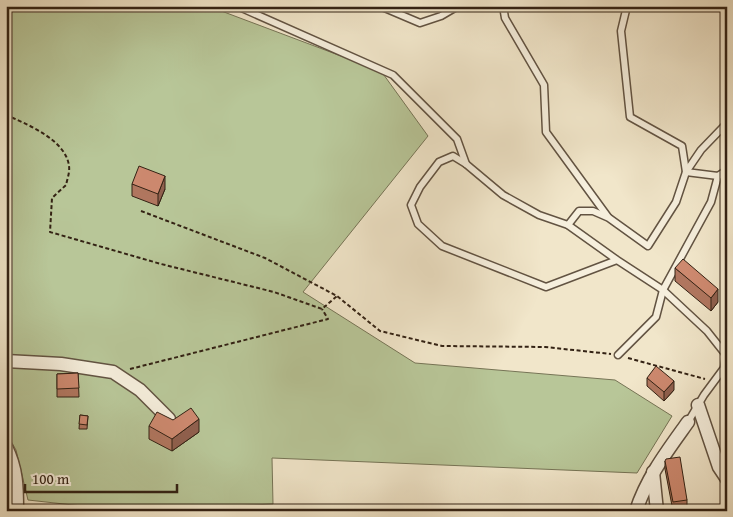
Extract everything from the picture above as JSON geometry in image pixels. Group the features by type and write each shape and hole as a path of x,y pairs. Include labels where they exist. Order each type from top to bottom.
{"street":[{"path":"6,361 61,364 112,372 140,390 169,419"},
{"path":"698,405 719,467 727,479"},
{"path":"636,511 642,493 653,472 688,422"},
{"path":"6,447 13,462 16,478 17,511"},
{"path":"653,472 657,511"}],"lane":[{"path":"237,6 393,75 458,139 466,164"},
{"path":"380,6 420,23 440,16 458,6"},
{"path":"503,6 505,18 544,85 546,132 609,218"},
{"path":"627,6 621,32 630,117 682,146 686,172"},
{"path":"568,225 579,210 593,210 609,218 648,246 676,202 686,172 701,150 727,123"},
{"path":"617,260 546,287 442,246 418,224 411,205 420,187 439,162 453,156 466,164 503,195 539,215 568,225 663,290 708,331 726,355 724,368 688,422"},
{"path":"686,172 718,176 727,170"},
{"path":"618,354 656,317 663,290 711,202 718,176"}],"path":[{"path":"6,115 30,126 60,145 69,165 66,186 52,198 50,232 161,264 274,292 322,309 328,319 112,372"},
{"path":"141,211 265,258 337,296 380,331 442,346 545,347 618,354 673,371 727,384"},
{"path":"322,309 337,296"}],"green space":[{"path":"6,6 208,6 381,71 428,136 303,292 415,363 615,380 672,416 637,473 272,458 273,504 127,511 28,500 16,450 6,432"}],"building":[{"path":"139,166 165,176 158,194 132,184"},
{"path":"683,259 718,289 711,298 675,268"},
{"path":"656,366 674,381 664,392 647,378"},
{"path":"78,373 79,388 57,389 57,374"},
{"path":"191,408 199,419 172,439 149,426 157,412 173,420"},
{"path":"80,415 88,416 87,425 79,424"},
{"path":"680,457 687,500 673,502 665,461 666,459"}]}
